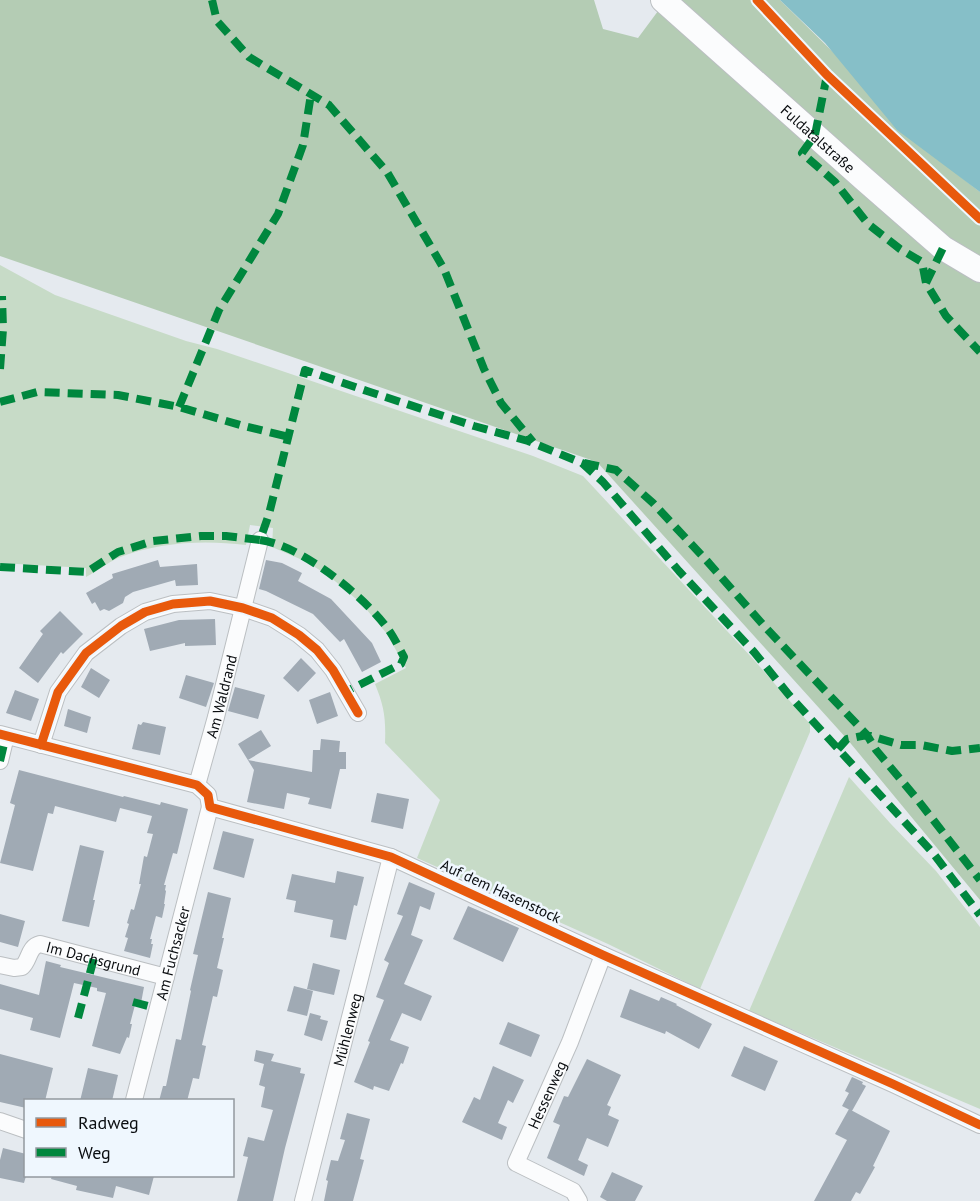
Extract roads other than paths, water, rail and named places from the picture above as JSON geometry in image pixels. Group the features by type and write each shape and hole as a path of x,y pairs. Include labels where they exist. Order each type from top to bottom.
{"main road":[{"name":"Fuldatalstraße","path":"663,0 943,248 980,270"}],"street":[{"name":"Am Waldrand","path":"197,785 260,540"},
{"path":"41,745 58,692 86,652 121,626 145,612 173,604 210,601 243,608 272,618 317,650 333,670 358,713"},
{"path":"0,760 3,735 197,785 208,795 210,807"},
{"name":"Auf dem Hasenstock","path":"210,807 391,857 980,1125"},
{"name":"Am Fuchsacker","path":"135,1099 210,807"},
{"name":"Mühlenweg","path":"303,1201 391,857"},
{"name":"Im Dachsgrund","path":"0,964 14,968 22,967 27,962 34,945 40,944 166,977"},
{"name":"Hessenweg","path":"579,1201 573,1191 516,1163 570,1042 603,955"},
{"path":"0,1121 24,1129"}],"water":[{"path":"780,0 980,0 980,192 897,130 825,43"}]}
